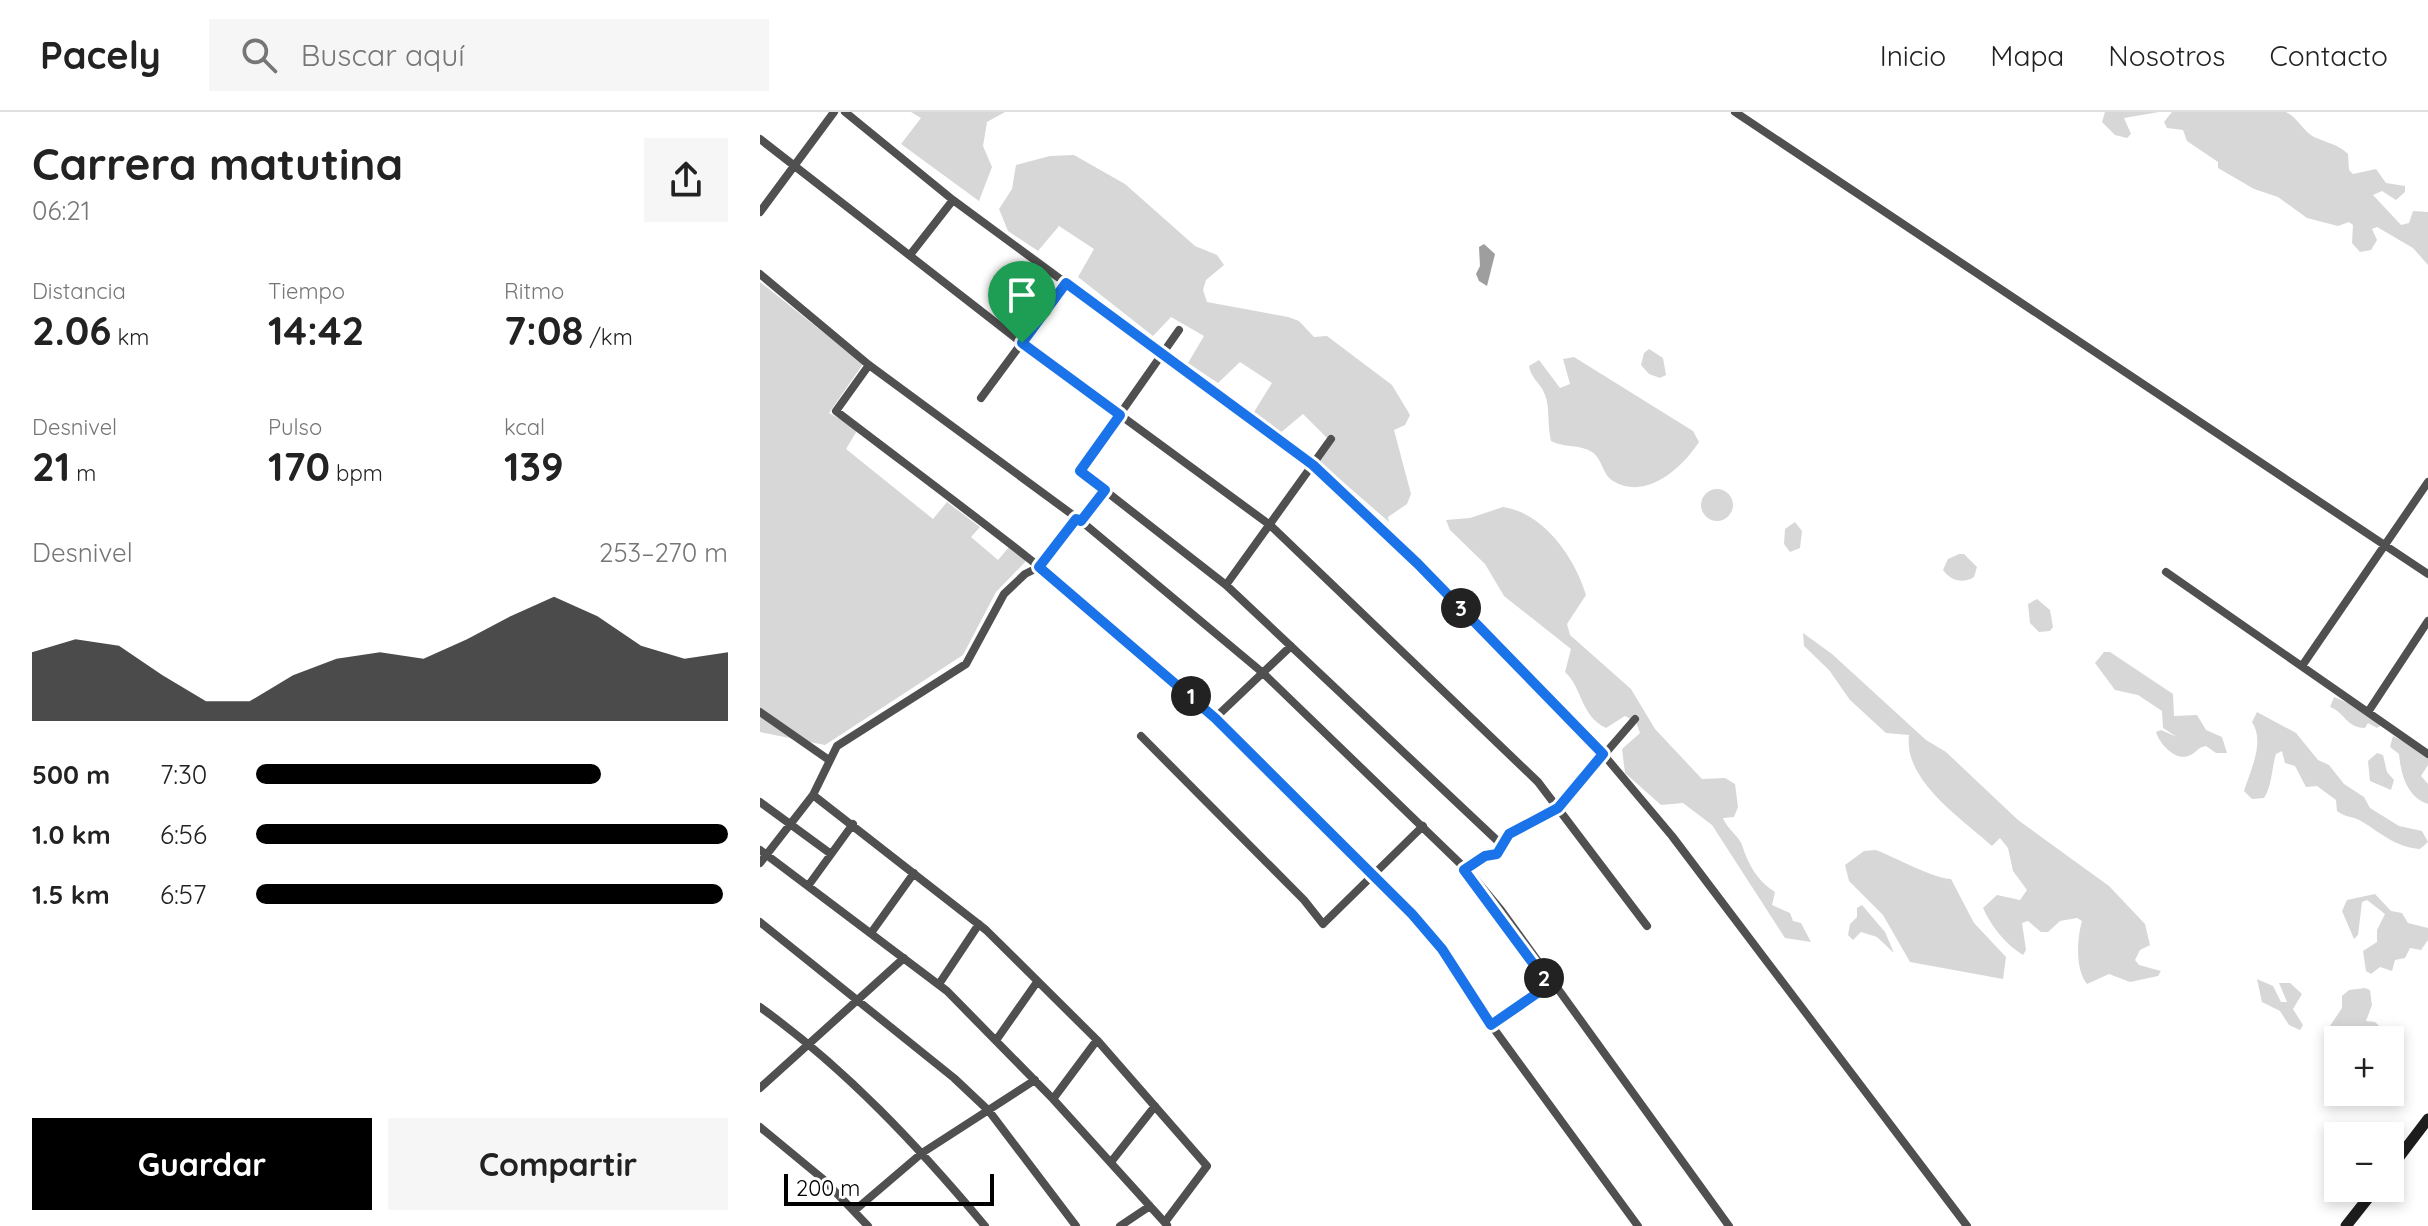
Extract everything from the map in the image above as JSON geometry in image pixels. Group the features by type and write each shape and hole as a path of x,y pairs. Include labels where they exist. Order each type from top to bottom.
{"main road":[{"path":"2404,1151 2428,1119"},
{"path":"2346,1226 2365,1202"}],"street":[{"path":"760,212 834,112"},
{"path":"845,112 953,200 1313,465 1418,564 1603,754 1762,952 1967,1226"},
{"path":"1735,112 2428,574"},
{"path":"760,139 1022,343 1270,525 1538,782 1647,926"},
{"path":"910,255 953,200"},
{"path":"760,274 869,365 1078,520 1263,673 1423,826 1501,910 1726,1226"},
{"path":"981,398 1066,283"},
{"path":"1179,330 1080,471 1226,585 1503,846"},
{"path":"869,365 836,411 1039,567 1215,718 1375,877 1442,949 1491,1025 1638,1226"},
{"path":"1226,585 1331,439"},
{"path":"2302,666 2428,482"},
{"path":"813,795 979,924 1097,1040 1207,1166 1166,1224 997,1039 939,984 808,886 762,856 813,795 840,743 966,664 1004,594 1025,574 1039,567 1105,490"},
{"path":"2166,572 2428,754"},
{"path":"2368,712 2428,621"},
{"path":"1215,718 1291,646"},
{"path":"760,712 829,760"},
{"path":"1466,872 1485,856 1497,854 1509,834 1558,808 1635,719"},
{"path":"1141,736 1304,900 1323,924 1375,877 1423,826"},
{"path":"760,802 831,854"},
{"path":"808,886 853,824"},
{"path":"871,933 914,873"},
{"path":"760,922 954,1078 989,1111 1076,1226"},
{"path":"939,984 979,924"},
{"path":"760,1088 904,958"},
{"path":"997,1039 1037,982"},
{"path":"1491,1025 1551,983"},
{"path":"760,1007 808,1042 922,1153 985,1226"},
{"path":"1053,1099 1097,1040"},
{"path":"854,1211 922,1153 1035,1080"},
{"path":"1111,1162 1155,1106"},
{"path":"760,1127 823,1179 866,1225"},
{"path":"1120,1226 1150,1206"}],"shaded area":[{"path":"911,112 1005,112 987,122 983,146 992,167 979,201 901,144 921,118"},
{"path":"2105,112 2159,112 2124,118 2131,134 2127,138 2115,135 2102,122"},
{"path":"2172,112 2286,112 2314,137 2348,154 2349,170 2353,174 2376,169 2386,183 2405,186 2405,192 2396,200 2382,191 2373,195 2401,225 2409,223 2413,211 2428,212 2428,265 2413,248 2377,227 2372,229 2377,240 2371,250 2360,252 2352,243 2353,225 2349,222 2338,226 2307,218 2278,197 2254,189 2218,168 2218,162 2187,141 2183,130 2167,128 2164,122"},
{"path":"1074,155 1125,184 1195,246 1217,255 1224,265 1206,280 1203,290 1207,302 1299,321 1314,337 1327,336 1392,385 1410,415 1405,425 1394,430 1411,494 1407,504 1388,517 1389,522 1319,461 1330,441 1303,414 1279,434 1254,412 1272,383 1240,362 1218,383 1188,363 1204,336 1171,317 1153,336 1078,277 1094,249 1059,226 1038,251 1008,231 999,209 1012,189 1016,165 1050,156"},
{"path":"1484,244 1495,254 1487,286 1479,281 1476,274 1480,266 1479,247"},
{"path":"760,282 863,364 829,413 858,429 846,449 933,519 947,502 980,527 971,537 998,560 1009,547 1028,559 996,592 963,655 825,745 760,732"},
{"path":"1649,349 1663,358 1666,375 1660,378 1649,374 1641,365 1644,353"},
{"path":"1574,357 1693,431 1699,442 1692,452 1662,479 1638,487 1625,486 1609,478 1592,452 1551,441 1547,399 1529,366 1539,360 1560,388 1570,384 1563,359"},
{"path":"1717,489 1728,494 1733,505 1728,516 1717,521 1706,516 1701,505 1706,494"},
{"path":"1503,507 1532,518 1556,539 1574,566 1586,595 1567,624 1570,635 1631,689 1655,729 1702,779 1725,778 1735,784 1738,807 1734,817 1723,818 1740,842 1754,872 1775,892 1772,905 1790,913 1793,921 1801,923 1811,942 1785,938 1712,825 1683,803 1661,805 1625,773 1622,749 1640,733 1636,722 1625,716 1606,728 1591,716 1565,672 1571,649 1504,596 1485,564 1450,530 1446,520 1470,518"},
{"path":"1795,522 1802,531 1800,548 1790,552 1784,544 1785,529"},
{"path":"1964,554 1977,567 1974,577 1957,580 1943,570 1948,559"},
{"path":"2037,599 2050,610 2053,627 2050,631 2039,632 2030,623 2028,604"},
{"path":"1803,633 1832,654 1926,740 1946,752 2018,820 2109,886 2145,924 2150,945 2140,950 2135,960 2139,965 2161,971 2158,976 2130,982 2109,974 2087,984 2080,970 2078,945 2082,921 2077,918 2060,921 2048,932 2041,932 2028,921 2022,923 2026,950 2023,955 2005,940 1983,908 1997,895 2020,900 2027,890 2013,871 2008,848 2000,838 1992,846 1937,797 1915,768 1909,735 1886,733 1850,700 1829,670 1804,646"},
{"path":"2104,652 2110,652 2173,694 2174,716 2197,715 2206,730 2222,737 2227,753 2216,753 2206,746 2183,757 2168,750 2156,732 2161,730 2177,737 2163,728 2162,711 2138,695 2115,690 2095,663"},
{"path":"2334,697 2370,713 2382,725 2377,728 2368,723 2365,728 2350,723 2330,707"},
{"path":"2257,712 2296,733 2318,760 2329,765 2344,784 2364,797 2370,808 2399,826 2422,831 2428,842 2420,849 2403,845 2358,819 2340,813 2336,800 2317,786 2306,787 2295,766 2285,763 2282,751 2276,754 2264,798 2252,799 2244,791 2257,747 2252,722"},
{"path":"2393,736 2428,755 2428,765 2421,776 2428,784 2428,804 2415,796 2406,784 2399,754 2390,747"},
{"path":"2377,753 2383,755 2387,772 2394,780 2391,790 2370,781 2368,761"},
{"path":"1876,850 1925,872 1951,879 1974,923 2006,957 2003,979 1910,962 1883,915 1849,881 1845,865 1864,851"},
{"path":"2375,894 2391,911 2402,913 2408,923 2428,928 2428,940 2421,950 2410,948 2405,958 2395,960 2392,971 2380,967 2371,974 2366,971 2363,951 2377,942 2377,930 2385,914 2367,900 2362,902 2358,935 2354,939 2342,911 2347,900"},
{"path":"1862,905 1885,932 1894,953 1877,937 1861,932 1853,940 1848,935 1850,924 1857,917 1857,908"},
{"path":"2257,979 2273,986 2281,1002 2287,1002 2279,983 2290,983 2302,994 2293,1009 2303,1025 2300,1030 2289,1025 2280,1011 2262,1002"},
{"path":"2349,990 2370,990 2372,1005 2366,1021 2379,1026 2330,1026 2342,1008 2342,996"}],"route":[{"path":"1066,283 1313,465 1418,564 1603,754 1558,808 1509,834 1501,851 1485,856 1464,870 1549,985 1491,1025 1442,949 1412,914 1215,718 1140,650 1039,567 1076,519 1081,521 1105,490 1080,471 1120,415 1022,343 1066,283"}]}
